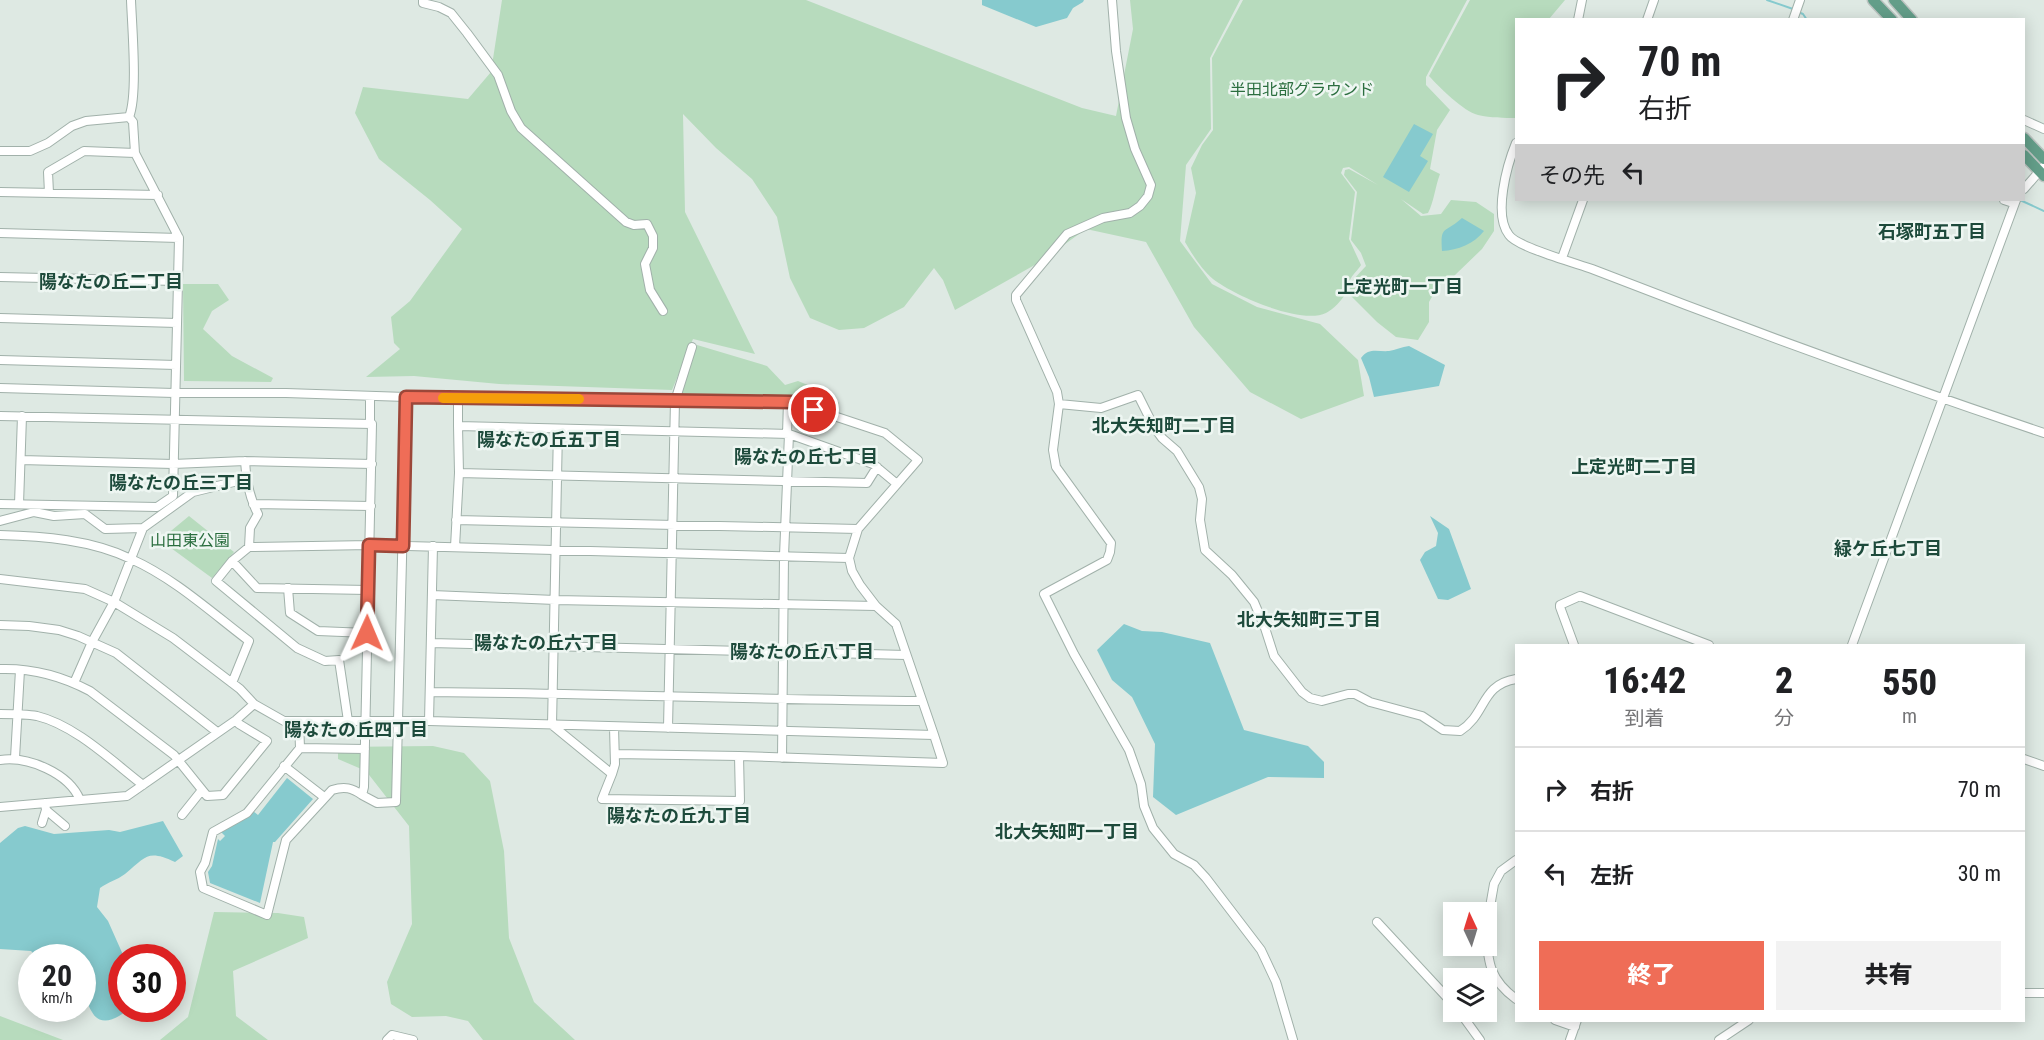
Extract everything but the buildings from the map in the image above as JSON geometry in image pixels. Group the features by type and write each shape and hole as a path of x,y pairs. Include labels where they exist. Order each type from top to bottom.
{"main road":[{"path":"1873,0 1890,18"},
{"path":"1894,0 1910,18"},
{"path":"2025,139 2044,159"},
{"path":"2025,156 2042,171"}],"street":[{"path":"129,117 132,110 133,89 131,0"},
{"path":"423,0 423,3 451,13 467,33 498,75 511,111 521,128 626,222 634,225 647,224 653,236 653,248 645,264 650,290 663,311"},
{"path":"1112,0 1116,51 1126,118 1135,149 1151,185 1148,196 1130,213 1103,218 1067,234 1016,295 1016,300 1054,385 1059,404 1053,450 1056,466 1111,543 1107,560 1044,594 1074,654 1130,750 1141,784 1143,806 1153,828 1174,854 1194,865 1206,878 1261,950 1273,974 1293,1040"},
{"path":"1581,18 1582,0"},
{"path":"1648,18 1654,0"},
{"path":"1794,18 1800,0"},
{"path":"0,151 17,152 39,148 72,126 86,121 129,117"},
{"path":"0,504 157,507 173,496 178,238 135,153 133,122 129,117"},
{"path":"2025,120 2044,129"},
{"path":"1515,146 1502,202 1504,226 1515,242 1814,353 2044,433"},
{"path":"49,193 48,172 84,151 135,153"},
{"path":"2025,188 2042,171"},
{"path":"0,192 158,195"},
{"path":"1562,258 1583,201"},
{"path":"1852,644 2014,201"},
{"path":"0,233 178,238"},
{"path":"0,278 177,281"},
{"path":"0,318 177,323"},
{"path":"668,728 675,400 692,347"},
{"path":"0,360 176,365"},
{"path":"0,388 174,393 788,402 885,433 918,460 858,529 849,558 852,571 860,585 876,606 896,624 943,763 615,754"},
{"path":"1059,404 1101,408 1138,395 1154,427 1162,438 1177,451 1200,487 1202,499 1200,520 1205,550 1232,575 1254,602 1274,656 1302,692 1310,698 1322,701 1355,694 1370,702 1422,716 1443,730 1460,731 1474,719 1496,686 1515,679"},
{"path":"363,795 372,464 370,396"},
{"path":"299,721 300,748 247,813 213,832 205,863 200,872 203,888 267,915 286,840 324,797 332,790 341,787 348,788 377,803 396,802 406,397"},
{"path":"455,547 459,473 458,398"},
{"path":"782,758 788,402"},
{"path":"0,416 370,424"},
{"path":"19,504 22,416"},
{"path":"458,426 788,434 873,464 897,484"},
{"path":"552,725 558,429"},
{"path":"21,460 173,464 245,461 372,464"},
{"path":"245,461 246,479 258,514 250,528 249,547"},
{"path":"459,473 867,483 877,467"},
{"path":"74,683 92,642 114,602 143,528 193,492 246,479"},
{"path":"253,504 370,506"},
{"path":"0,521 34,512 54,516 85,514 105,529 143,528"},
{"path":"456,520 858,529"},
{"path":"0,535 45,536 90,546 131,558 171,581 249,641 232,683"},
{"path":"429,721 433,546"},
{"path":"348,722 339,660 325,661 297,648 216,581 232,561 249,547 433,546 849,558"},
{"path":"232,561 257,588 368,590"},
{"path":"0,579 85,589 114,602 173,638 232,683 254,704 284,721 429,721 934,735"},
{"path":"288,588 290,613 318,631 367,633"},
{"path":"432,595 555,600 876,606"},
{"path":"1574,644 1560,605 1580,596 1706,644"},
{"path":"0,626 29,626 59,630 116,653 217,732"},
{"path":"431,643 906,655"},
{"path":"0,669 57,676 74,683 110,705 174,755 207,796 223,795 267,741 236,720"},
{"path":"15,758 20,670"},
{"path":"430,692 922,701"},
{"path":"0,807 46,806 127,796 236,720 254,704"},
{"path":"0,714 36,716 62,726 143,785"},
{"path":"552,725 612,774"},
{"path":"614,727 615,764 602,799 740,801 739,756"},
{"path":"300,748 365,749"},
{"path":"0,760 15,758 30,761 56,774 77,792 80,800"},
{"path":"2025,759 2044,766"},
{"path":"284,766 324,797"},
{"path":"182,815 202,790"},
{"path":"42,823 46,806"},
{"path":"46,806 66,826"},
{"path":"1491,902 1494,884 1501,871 1515,861"},
{"path":"1377,922 1443,993"},
{"path":"1488,956 1492,971 1509,994 1515,998"},
{"path":"2025,993 2044,993"},
{"path":"1467,1022 1480,1040"},
{"path":"1719,1040 1746,1022"},
{"path":"1570,1040 1576,1024"},
{"path":"387,1040 392,1035 413,1040"}],"green space":[{"path":"502,0 806,0 1082,108 1116,116 1133,29 1130,0 1240,0 1210,58 1211,129 1186,165 1180,241 1212,284 1257,307 1320,324 1358,360 1364,396 1301,419 1250,392 1194,327 1146,242 1086,229 1040,262 955,310 943,280 934,268 904,307 864,328 839,330 810,318 790,278 777,217 752,179 716,148 683,114 685,212 755,354 693,339 672,390 499,384 414,376 366,377 400,349 394,343 391,317 410,301 462,229 379,159 355,113 363,87 468,99 491,72"},
{"name":"半田北部グラウンド","path":"1243,0 1467,0 1426,77 1426,85 1450,110 1437,130 1430,169 1440,174 1432,204 1428,213 1423,214 1401,199 1421,216 1441,214 1451,200 1476,202 1494,214 1494,231 1482,249 1454,276 1438,286 1429,302 1429,322 1418,340 1396,337 1349,294 1351,282 1366,266 1361,253 1351,240 1357,192 1344,175 1345,170 1349,169 1378,185 1349,167 1343,168 1341,173 1355,192 1349,239 1361,265 1348,283 1342,299 1326,313 1315,316 1285,312 1236,293 1209,275 1185,242 1196,193 1191,168 1202,145 1213,130 1212,58"},
{"path":"1470,0 1565,0 1550,18 1515,18 1515,118 1488,117 1472,113 1429,76"},
{"path":"183,284 218,284 229,300 212,311 203,329 232,356 273,378 271,382 184,381"},
{"path":"697,345 767,366 785,385 798,381 825,392 839,403 837,412 794,399 684,396 682,393"},
{"name":"山田東公園","path":"189,516 234,552 212,578 160,540"},
{"path":"433,746 464,753 490,781 504,851 509,938 534,1002 575,1040 483,1040 468,1021 446,1016 412,1017 391,1004 387,982 412,924 409,826 366,771 338,759 338,747"},
{"path":"214,912 278,913 304,917 308,938 233,971 236,1016 268,1040 160,1040 182,1022 186,1022"},
{"path":"0,1016 63,1040 0,1040"}],"water":[{"path":"982,0 1084,0 1073,8 1067,18 1036,27 982,5"},
{"path":"1414,124 1433,134 1420,156 1428,161 1409,192 1383,177"},
{"path":"1462,218 1484,231 1465,246 1442,251 1443,233"},
{"path":"1409,346 1445,365 1439,386 1374,397 1361,358 1370,351 1389,351"},
{"path":"1430,516 1449,529 1471,589 1448,600 1438,599 1420,560 1425,552 1436,546 1438,533"},
{"path":"1124,624 1142,631 1162,632 1210,643 1244,730 1308,746 1324,762 1324,778 1268,777 1176,815 1153,797 1155,744 1132,697 1112,680 1097,650"},
{"path":"287,778 313,799 273,842 260,903 210,883 208,872 212,866 218,839 220,841 225,836 221,832 253,811 258,815"},
{"path":"163,821 183,856 175,862 158,856 147,857 122,876 100,888 97,907 108,921 118,944 108,944 108,1020 105,1021 96,1017 96,944 18,944 18,950 0,949 0,843 18,828 25,826 54,834 109,830 120,832"}],"waterway":[{"path":"1767,0 1793,9"},
{"path":"1798,12 1806,18"},
{"path":"2022,201 2044,211"}],"slow traffic":[{"path":"443,398 579,399"}],"district":[{"name":"石塚町五丁目","path":"1932,231"},
{"name":"陽なたの丘二丁目","path":"111,281"},
{"name":"上定光町一丁目","path":"1400,286"},
{"name":"北大矢知町二丁目","path":"1164,425"},
{"name":"陽なたの丘五丁目","path":"549,439"},
{"name":"陽なたの丘七丁目","path":"806,456"},
{"name":"上定光町二丁目","path":"1634,466"},
{"name":"陽なたの丘三丁目","path":"181,482"},
{"name":"緑ケ丘七丁目","path":"1888,548"},
{"name":"北大矢知町三丁目","path":"1309,619"},
{"name":"陽なたの丘六丁目","path":"546,642"},
{"name":"陽なたの丘八丁目","path":"802,651"},
{"name":"陽なたの丘四丁目","path":"356,729"},
{"name":"陽なたの丘九丁目","path":"679,815"},
{"name":"北大矢知町一丁目","path":"1067,831"}],"route":[{"path":"367,633 369,545 403,546 406,397 792,402 814,410"}]}
